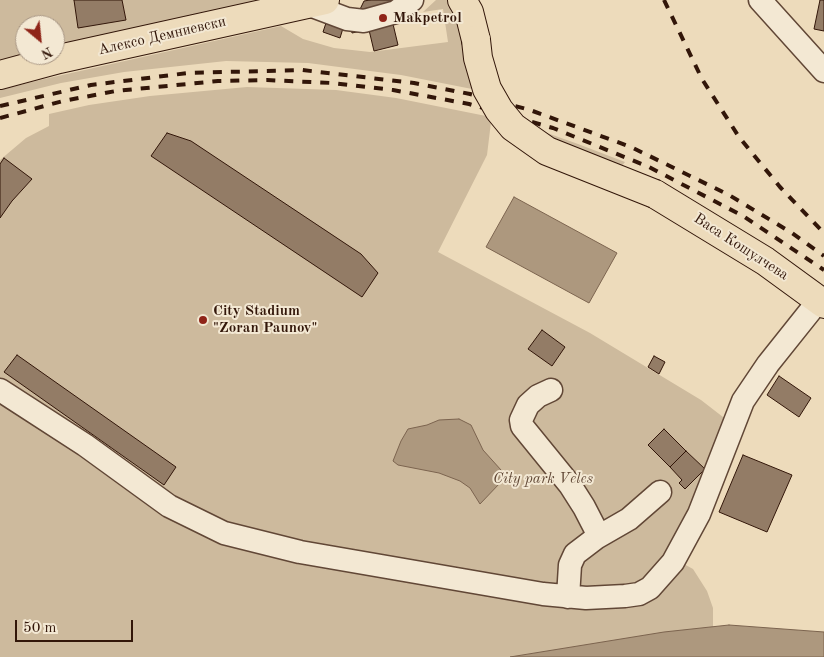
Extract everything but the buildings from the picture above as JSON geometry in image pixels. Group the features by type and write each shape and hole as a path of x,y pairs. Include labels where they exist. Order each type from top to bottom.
{"main road":[{"path":"462,0 468,12 476,40"},
{"path":"474,0 476,40"},
{"path":"476,40 487,0"},
{"name":"Алексо Демниевски","path":"0,75 316,2"},
{"name":"Васа Кошулчева","path":"476,40 478,58 486,89 498,110 513,127 547,151 654,194 712,228 822,302"}],"street":[{"path":"316,2 347,19 364,21 396,12 412,0"},
{"path":"760,0 824,71"},
{"path":"0,390 169,506 217,531 310,554 452,579 568,597 607,598 639,594 650,588 668,570 699,514 743,401 768,364 822,302"},
{"path":"552,390 538,396 528,405 523,414 522,426 570,485 599,536"},
{"path":"568,597 572,559 599,536 629,520 660,492"}],"green space":[{"path":"0,0 269,0 65,45 65,15 15,15 15,58 0,62"},
{"path":"436,0 449,0 460,24 464,62 472,89 401,75 308,63 226,61 124,72 61,83 0,98 0,90 281,26 303,39 334,48 370,52 448,42 443,9 423,12"},
{"name":"City park Veles","path":"247,87 336,90 396,98 486,116 491,122 487,155 438,252 590,333 701,400 732,424 682,563 693,569 707,591 713,608 713,627 510,657 0,657 0,160 26,138 49,126 49,114 89,105 150,96"},
{"path":"533,128 625,162 621,167 571,149"}],"shaded area":[{"path":"514,197 617,253 589,303 486,247"},
{"path":"459,419 471,425 483,450 501,470 500,483 480,504 470,488 460,481 439,473 398,465 393,461 408,429 439,420"},
{"path":"729,625 824,632 824,657 510,657 664,632"}],"railway":[{"path":"664,0 702,79 739,137 780,187 824,233"},
{"path":"0,106 91,85 188,73 302,70 414,83 470,94 530,110 631,147 729,195 792,233 824,256"},
{"path":"0,118 63,101 116,91 218,81 267,80 332,83 393,90 469,104 553,128 649,167 743,216 824,270"}],"place":[{"name":"Makpetrol","path":"383,18"},
{"name":"City Stadium \"Zoran Paunov\"","path":"203,320"}]}
